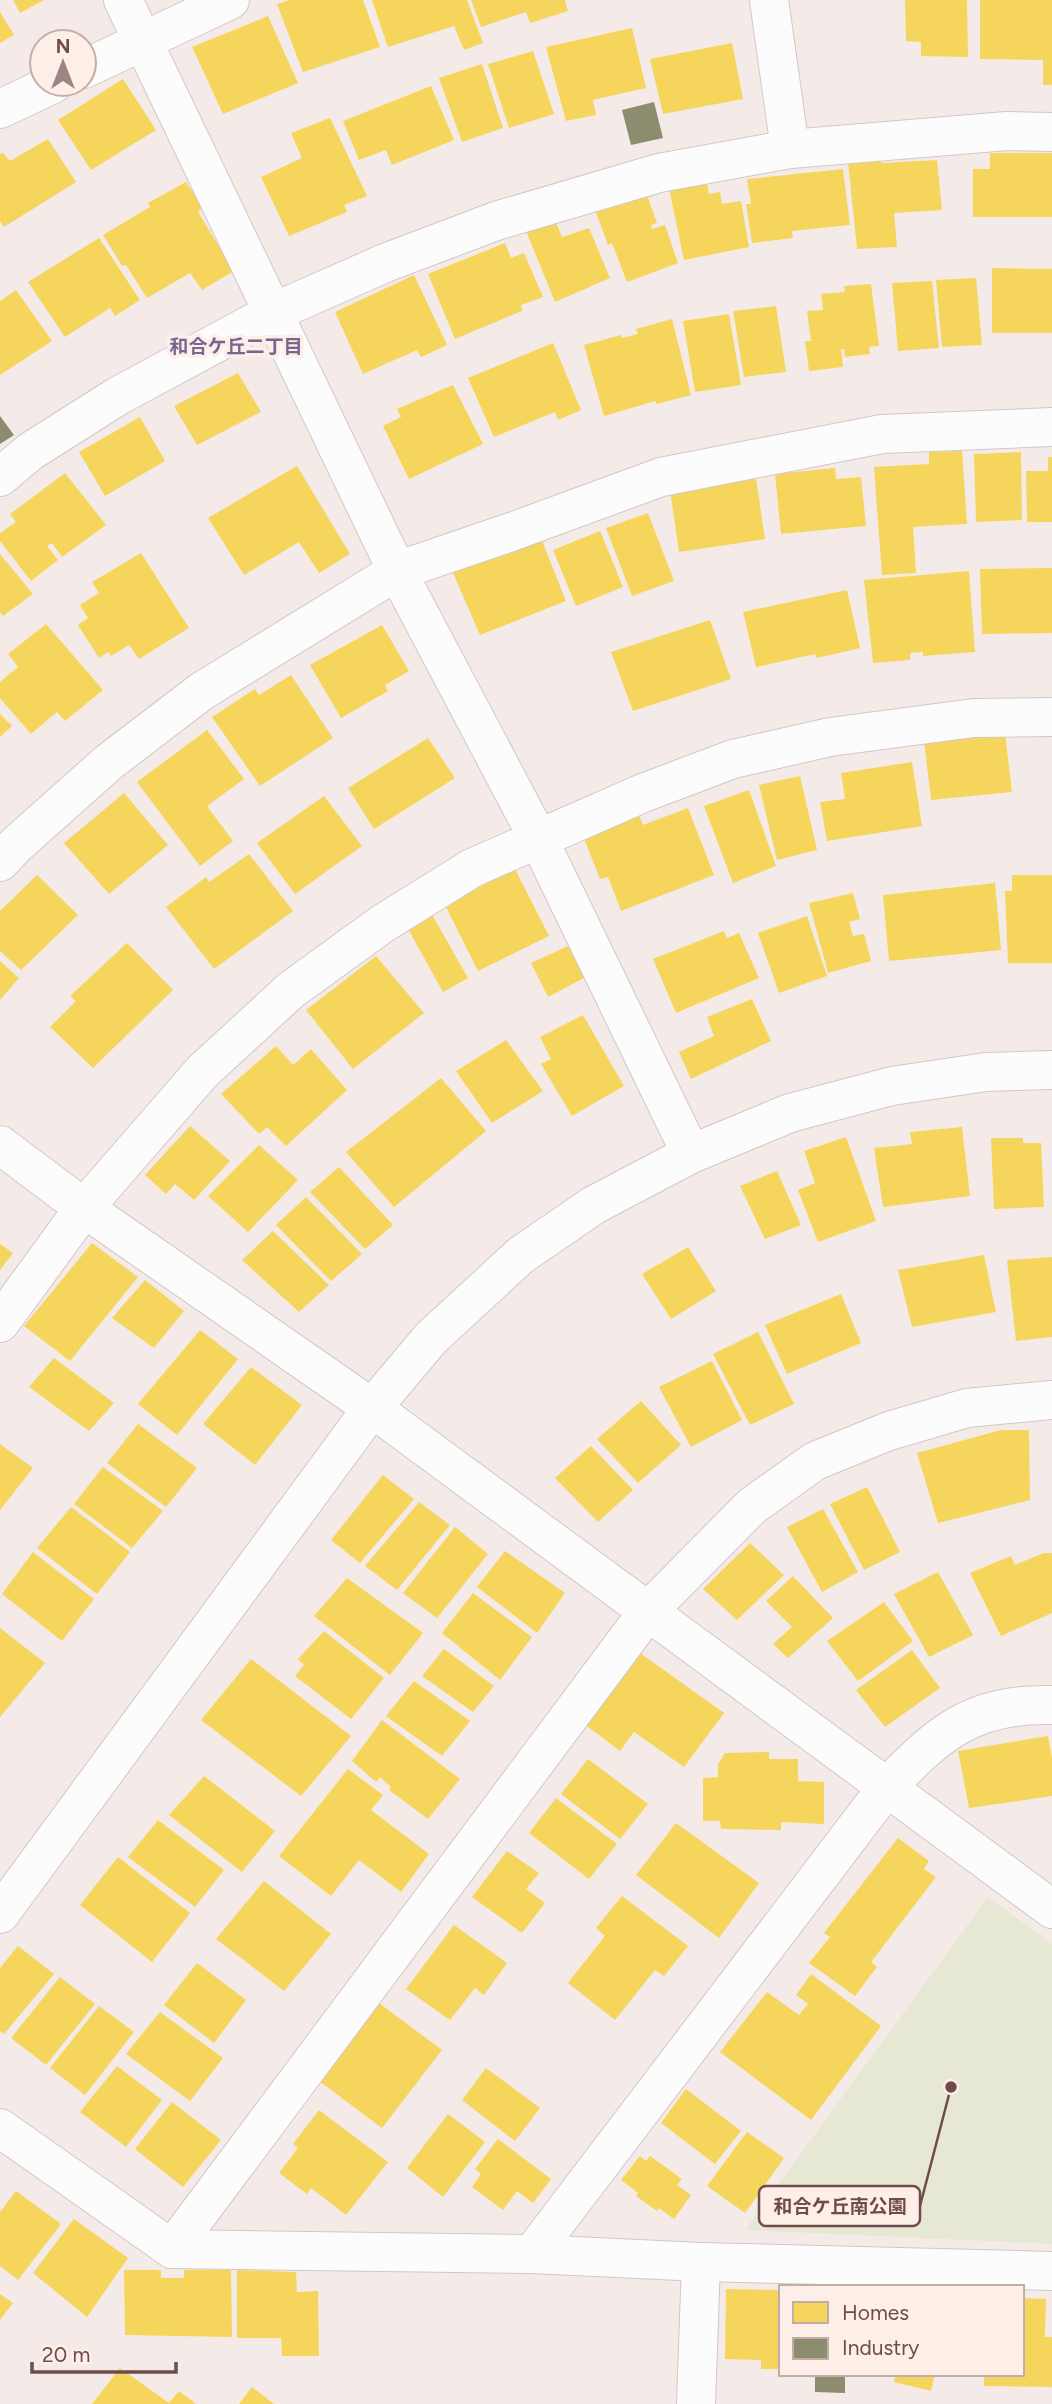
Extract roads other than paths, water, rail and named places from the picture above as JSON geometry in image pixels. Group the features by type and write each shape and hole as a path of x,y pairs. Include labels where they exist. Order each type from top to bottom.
{"street":[{"path":"123,0 397,571 538,838 691,1154"},
{"path":"98,62 230,0"},
{"path":"769,0 790,149"},
{"path":"0,109 28,96"},
{"path":"0,477 31,452 118,396 274,312 385,262 496,221 659,173 790,149 1007,131 1052,132"},
{"path":"0,862 109,762 202,691 397,571 661,477 882,434 1052,427"},
{"path":"0,1323 84,1208 202,1072 291,990 382,924 472,867 643,793 733,759 830,737 974,718 1052,717"},
{"path":"0,1913 373,1408 431,1338 520,1255 594,1205 691,1154 790,1113 892,1086 986,1072 1052,1070"},
{"path":"0,1144 84,1208 373,1408 1052,1909"},
{"path":"172,2249 649,1610 752,1506 815,1461 889,1431 967,1408 1052,1400"},
{"path":"532,2254 887,1787 929,1745 951,1728 1003,1709 1026,1704 1052,1705"},
{"path":"0,2128 172,2249 532,2254 701,2262 1052,2271"},
{"path":"696,2404 701,2262"}],"place":[{"name":"和合ケ丘南公園","path":"951,2087"}],"district":[{"name":"和合ケ丘二丁目","path":"236,346"}]}
